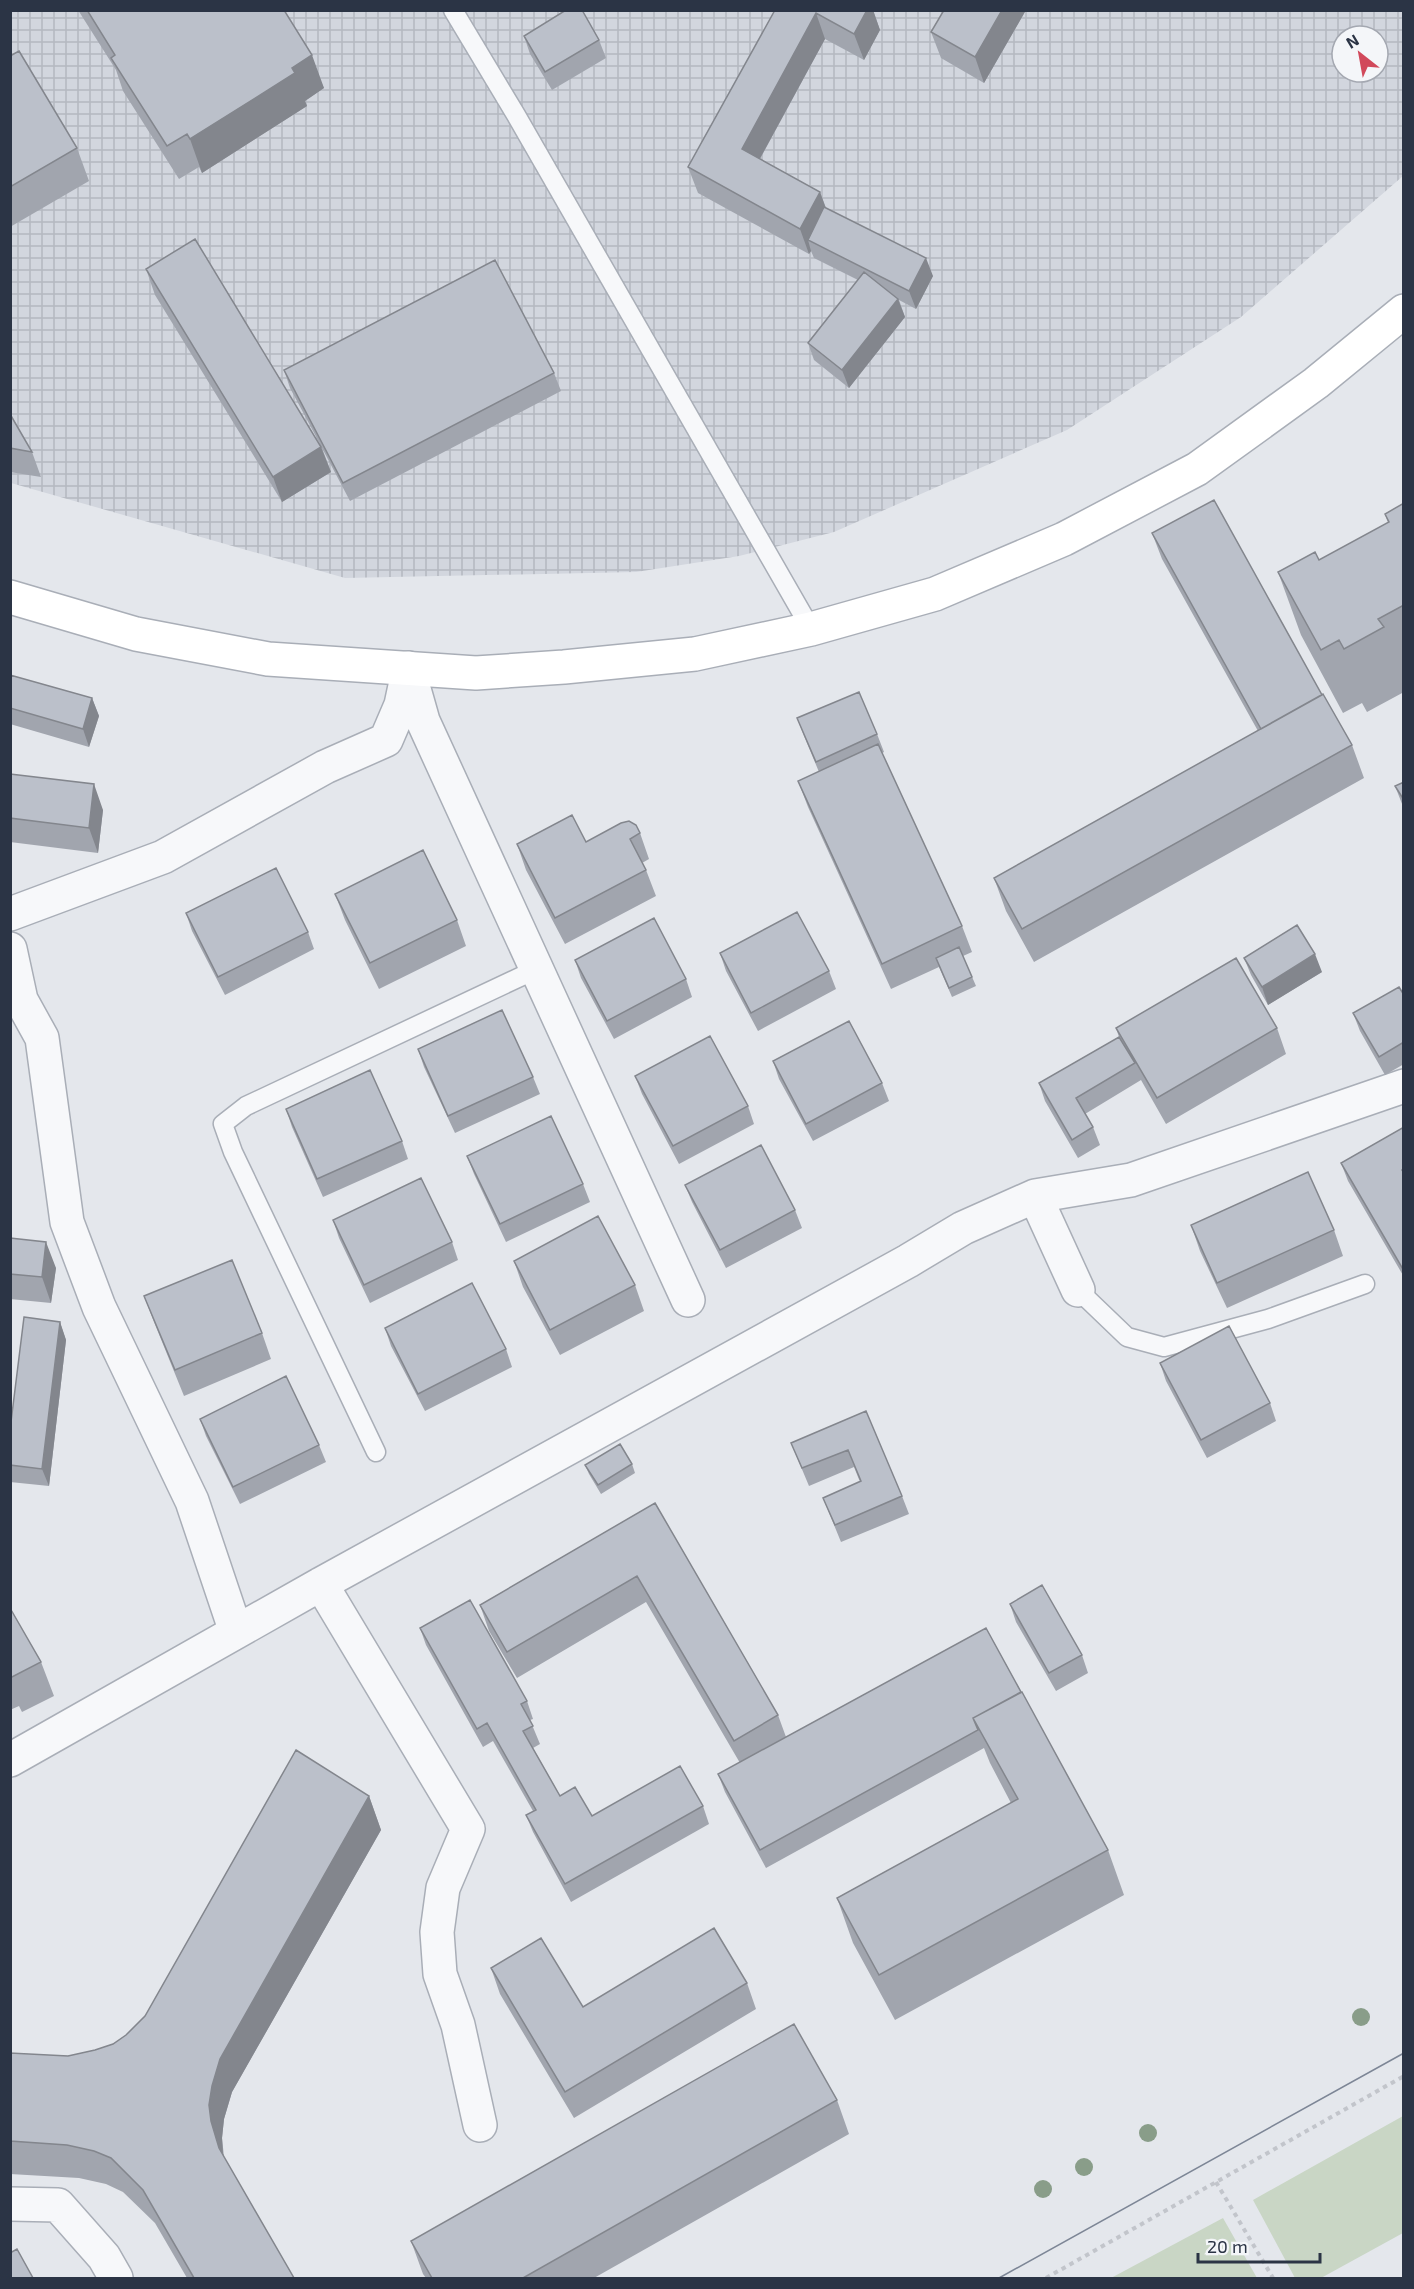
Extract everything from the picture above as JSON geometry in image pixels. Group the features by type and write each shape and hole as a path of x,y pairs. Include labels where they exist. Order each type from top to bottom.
{"main road":[{"path":"10,597 136,634 268,659 476,673 695,654 811,629 936,594 1064,539 1197,469 1316,383 1404,311"}],"street":[{"path":"10,914 163,857 325,767 386,740 401,705 408,668"},
{"path":"408,668 423,722 688,1300"},
{"path":"10,949 21,1000 42,1038 68,1221 99,1307 192,1501 236,1632"},
{"path":"10,1760 321,1584 908,1262 963,1228 1035,1196 1131,1180 1404,1086"},
{"path":"1035,1196 1078,1290"},
{"path":"321,1584 468,1829 443,1888 437,1932 440,1974 458,2025 480,2125"},
{"path":"10,2204 58,2205 104,2257 116,2278"}],"lane":[{"path":"453,10 516,115 811,629"},
{"path":"376,1452 233,1152 223,1124 246,1106 537,969"},
{"path":"1078,1290 1126,1337 1164,1347 1268,1319 1365,1284"}],"path":[{"path":"1046,2278 1404,2076"},
{"path":"1216,2182 1273,2278"}],"shaded area":[{"path":"10,11 1403,11 1403,176 1241,317 1067,430 834,532 739,556 636,572 345,578 11,483"}],"green space":[{"path":"1403,2116 1403,2233 1321,2278 1295,2278 1253,2200"},
{"path":"1223,2218 1257,2278 1111,2278"}],"building":[{"path":"87,10 284,10 312,55 292,68 295,73 190,139 187,134 167,146 111,58 115,55"},
{"path":"566,10 582,10 599,40 545,72 524,36"},
{"path":"775,10 867,10 854,34 816,13 742,149 820,192 800,229 688,167"},
{"path":"944,10 1002,10 975,57 931,32"},
{"path":"19,51 77,148 10,187 10,56"},
{"path":"824,207 926,258 909,291 808,240"},
{"path":"195,239 321,447 273,477 146,269"},
{"path":"495,260 554,373 343,483 284,370"},
{"path":"864,272 898,299 842,370 808,343"},
{"path":"10,414 32,452 10,448"},
{"path":"1214,500 1322,695 1261,729 1152,533"},
{"path":"1404,503 1404,605 1378,619 1384,627 1344,649 1339,640 1321,650 1278,572 1315,552 1319,560 1389,522 1385,514"},
{"path":"10,675 92,698 83,729 10,708"},
{"path":"859,692 877,734 816,762 797,718"},
{"path":"1323,694 1352,745 1022,929 994,878"},
{"path":"878,744 962,926 882,964 798,781"},
{"path":"10,774 94,784 89,828 10,818"},
{"path":"1404,782 1404,800 1395,786"},
{"path":"572,815 586,842 621,823 629,821 636,825 640,833 630,839 646,870 555,918 517,844"},
{"path":"423,850 457,920 370,963 335,894"},
{"path":"276,868 308,932 218,977 186,913"},
{"path":"797,912 829,971 751,1013 720,953"},
{"path":"654,918 686,979 607,1021 575,960"},
{"path":"1297,925 1315,954 1262,987 1244,958"},
{"path":"959,947 972,977 949,988 936,958"},
{"path":"1236,958 1277,1028 1157,1098 1116,1028"},
{"path":"1399,987 1404,995 1404,1042 1379,1057 1353,1013"},
{"path":"502,1010 533,1077 448,1116 418,1049"},
{"path":"849,1021 882,1083 806,1124 773,1061"},
{"path":"710,1036 748,1106 673,1146 635,1076"},
{"path":"1119,1037 1135,1063 1076,1098 1093,1127 1072,1140 1039,1083"},
{"path":"370,1070 402,1141 317,1179 286,1109"},
{"path":"551,1116 583,1184 500,1224 467,1156"},
{"path":"1404,1127 1404,1169 1402,1170 1404,1173 1404,1271 1341,1163"},
{"path":"761,1145 795,1210 720,1250 685,1185"},
{"path":"1308,1172 1334,1230 1217,1283 1191,1225"},
{"path":"421,1178 452,1242 364,1285 333,1220"},
{"path":"598,1216 635,1285 550,1330 514,1261"},
{"path":"10,1238 46,1242 42,1277 10,1274"},
{"path":"232,1260 262,1333 175,1370 144,1296"},
{"path":"472,1283 506,1349 418,1394 385,1328"},
{"path":"24,1317 60,1322 42,1469 10,1465 10,1430"},
{"path":"1229,1326 1270,1403 1201,1440 1160,1363"},
{"path":"286,1376 319,1445 233,1487 200,1419"},
{"path":"866,1411 902,1496 835,1525 823,1498 861,1481 848,1450 802,1468 791,1443"},
{"path":"620,1444 632,1464 598,1485 585,1465"},
{"path":"655,1503 778,1715 734,1741 637,1576 507,1652 480,1605"},
{"path":"1042,1585 1082,1655 1049,1673 1010,1604"},
{"path":"470,1600 527,1701 521,1704 533,1726 523,1731 560,1796 575,1787 592,1816 680,1766 703,1806 565,1884 526,1815 536,1810 487,1723 477,1729 420,1628"},
{"path":"10,1608 41,1662 10,1678"},
{"path":"986,1628 1021,1692 973,1718 978,1730 760,1850 718,1774"},
{"path":"1022,1692 1108,1850 879,1975 837,1898 1018,1799 973,1718"},
{"path":"296,1750 369,1796 220,2059 209,2105 219,2148 294,2278 194,2278 143,2190 111,2158 94,2151 67,2145 10,2141 10,2053 68,2056 95,2050 113,2044 145,2016"},
{"path":"714,1928 747,1983 565,2092 491,1968 541,1938 583,2007"},
{"path":"794,2024 837,2100 523,2278 432,2278 411,2241"},
{"path":"17,2249 33,2278 10,2278 10,2253"}],"tram line":[{"path":"999,2278 1404,2053"}]}
